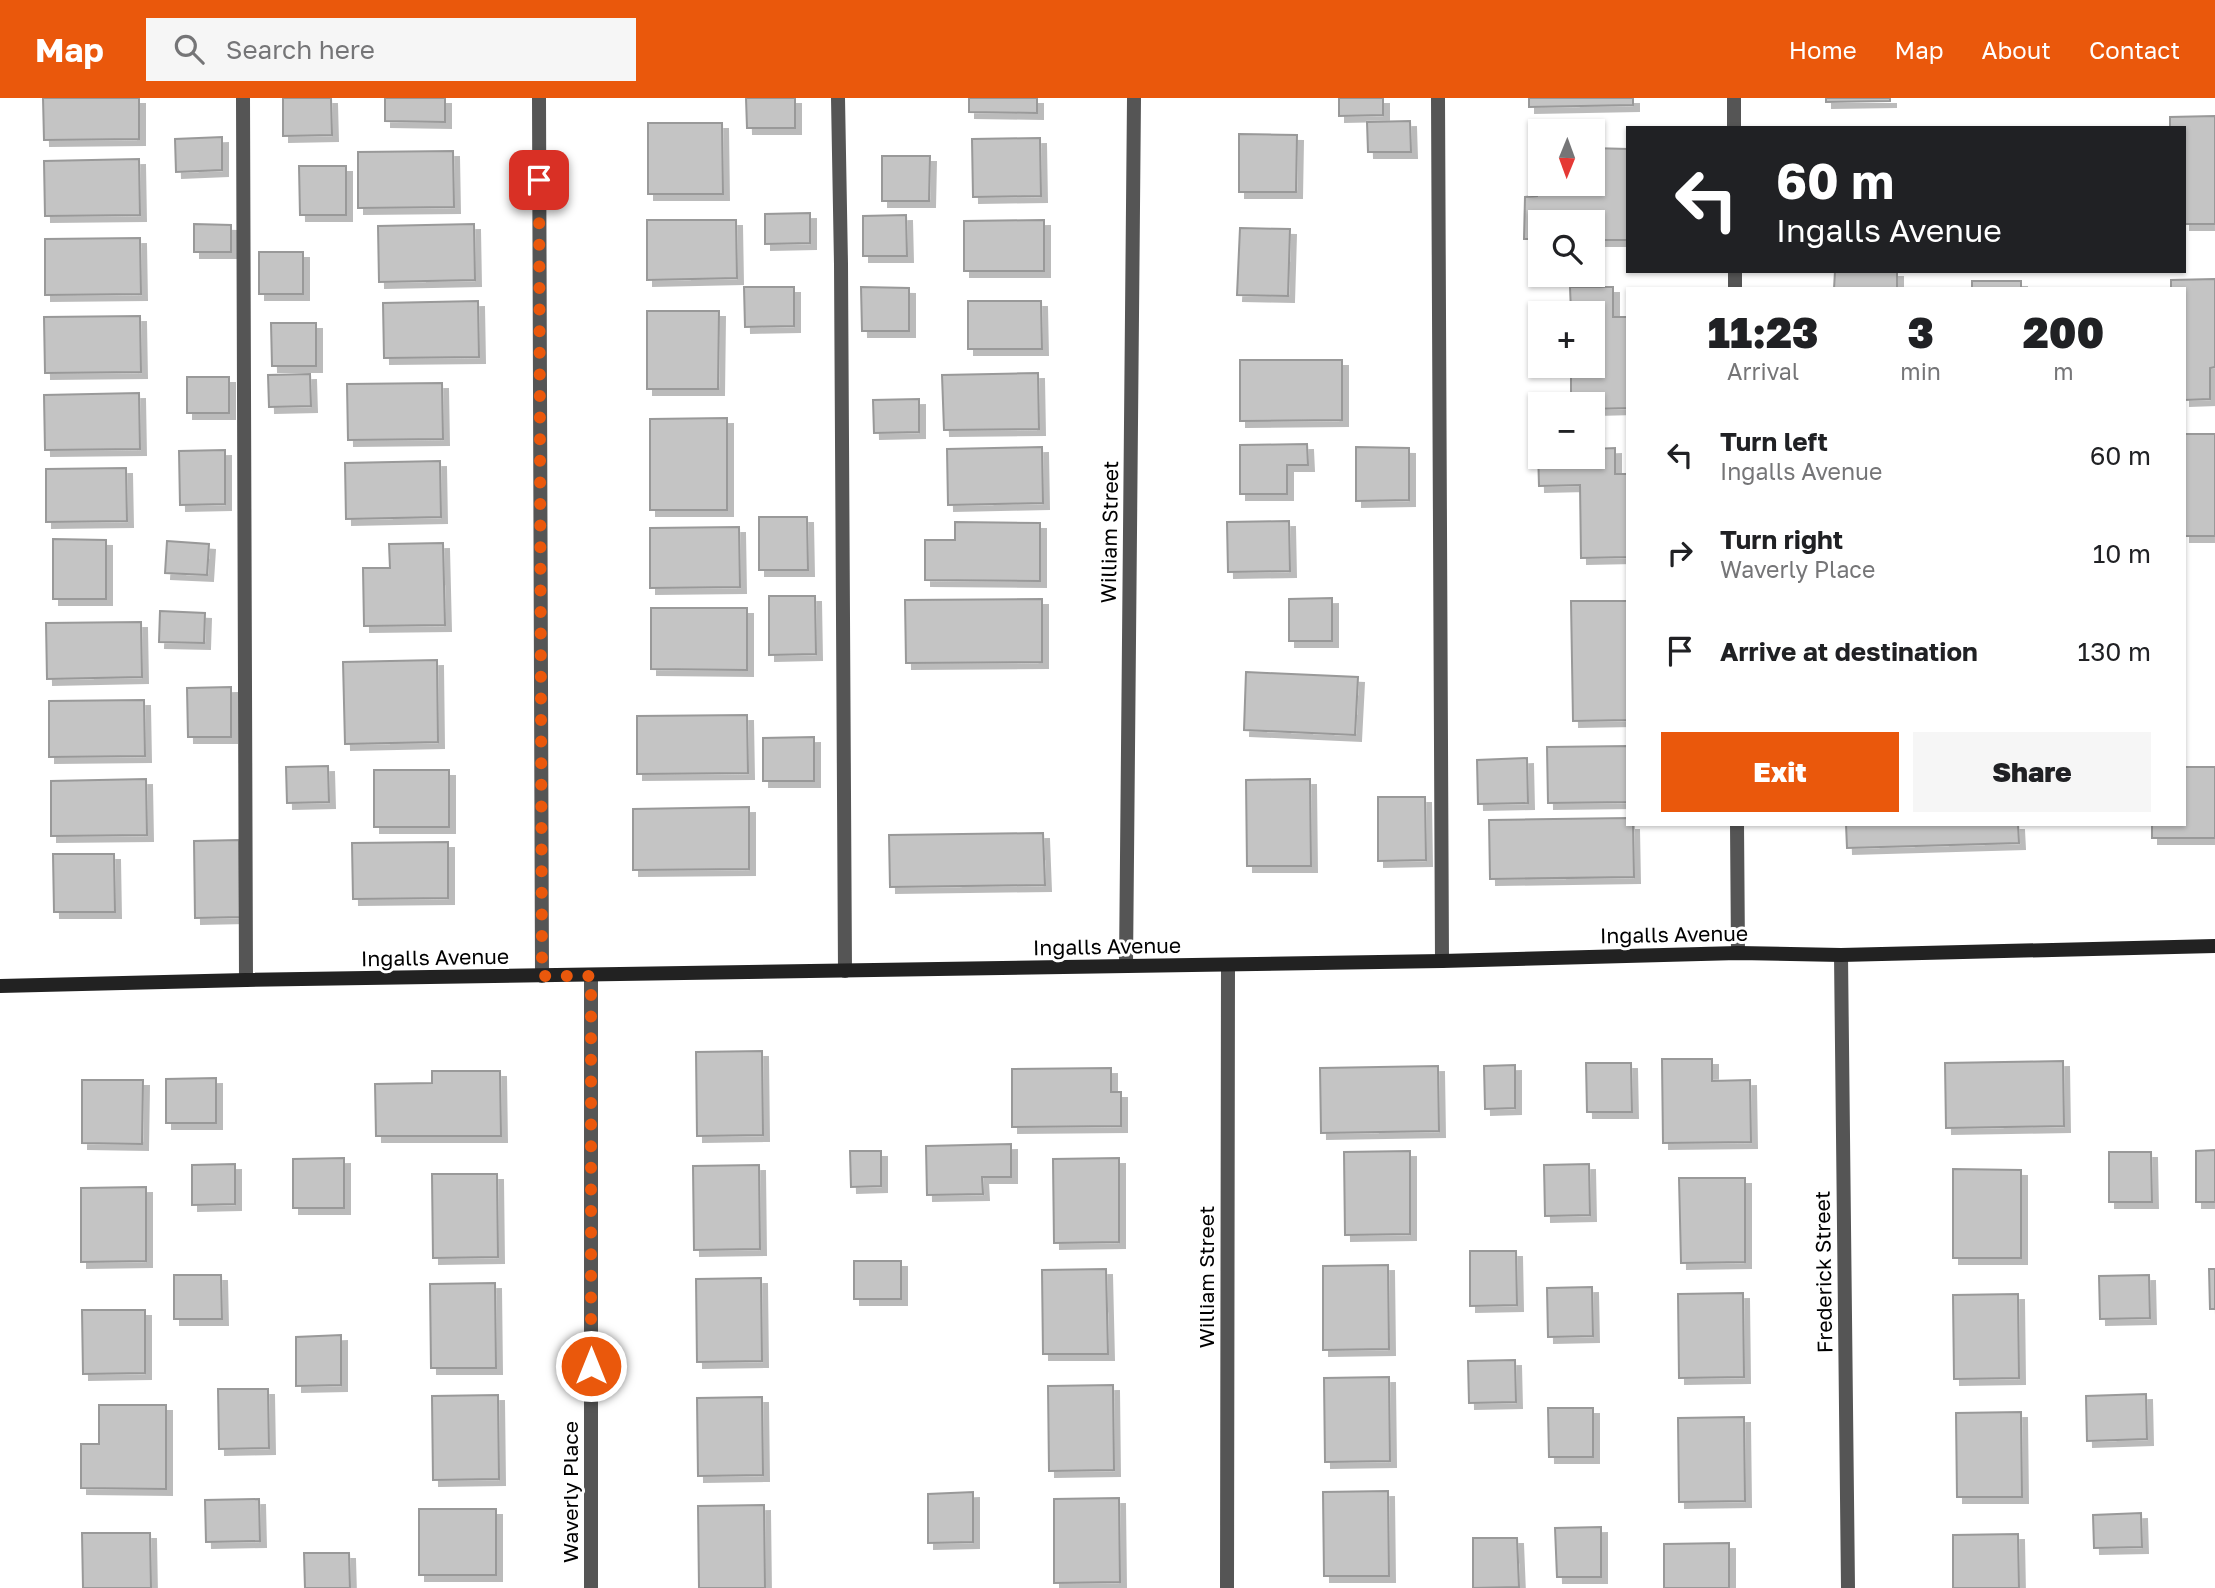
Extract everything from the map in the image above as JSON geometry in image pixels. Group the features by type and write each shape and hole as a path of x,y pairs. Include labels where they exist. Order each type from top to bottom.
{"street":[{"path":"243,98 246,980"},
{"path":"538,98 542,976"},
{"path":"838,98 842,264 845,971"},
{"name":"William Street","path":"1126,966 1134,98"},
{"path":"1438,98 1442,961"},
{"path":"1734,98 1734,126"},
{"path":"1737,826 1738,953"},
{"name":"Ingalls Avenue","path":"0,986 1442,961 1738,953 1841,955 2215,946"},
{"name":"Frederick Street","path":"1841,955 1848,1588"},
{"name":"William Street","path":"1227,1588 1228,965"},
{"name":"Waverly Place","path":"591,976 591,1588"}],"building":[{"path":"43,98 139,98 139,139 44,140"},
{"path":"283,98 331,98 332,135 283,136"},
{"path":"385,98 445,98 445,122 385,121"},
{"path":"746,98 795,98 795,128 747,128"},
{"path":"969,98 1037,98 1037,113 969,112"},
{"path":"1339,98 1383,98 1383,115 1339,116"},
{"path":"1529,98 1633,98 1633,105 1529,107"},
{"path":"1826,98 1890,98 1890,101 1826,102"},
{"path":"2215,116 2215,224 2186,224 2186,126 2170,126 2170,117"},
{"path":"1410,121 1411,152 1368,152 1367,122"},
{"path":"648,123 722,123 723,194 648,194"},
{"path":"1239,134 1297,135 1296,192 1239,192"},
{"path":"222,137 222,170 176,172 175,139"},
{"path":"1040,138 1041,196 973,197 972,139"},
{"path":"1605,148 1626,149 1626,240 1605,240 1605,210 1528,210 1528,239 1524,239 1525,197 1605,196"},
{"path":"453,151 454,207 358,208 358,152"},
{"path":"882,156 930,156 929,201 882,201"},
{"path":"139,159 140,215 45,216 44,161"},
{"path":"299,166 346,166 346,215 300,215"},
{"path":"810,213 810,243 765,244 765,214"},
{"path":"906,215 907,256 863,256 863,216"},
{"path":"647,220 736,220 737,278 647,280"},
{"path":"1044,220 1044,271 964,271 964,221"},
{"path":"194,224 231,225 231,252 194,252"},
{"path":"474,224 475,280 379,282 378,226"},
{"path":"1240,228 1290,229 1288,296 1237,295"},
{"path":"140,238 141,294 45,295 45,239"},
{"path":"259,252 303,252 303,294 259,294"},
{"path":"1835,273 1897,273 1897,287 1834,287"},
{"path":"2215,279 2215,367 2210,368 2210,399 2186,400 2186,287 2171,287 2171,280"},
{"path":"1972,281 2021,281 2021,287 1972,287"},
{"path":"744,287 794,287 794,326 745,327"},
{"path":"861,287 909,288 909,331 862,331"},
{"path":"1570,287 1613,287 1613,317 1626,317 1626,408 1605,409 1605,392 1571,392 1571,378 1605,378 1605,301 1571,301"},
{"path":"478,301 479,357 384,358 383,303"},
{"path":"968,301 1041,301 1042,349 968,349"},
{"path":"647,311 719,311 718,389 647,389"},
{"path":"140,316 141,372 45,373 44,317"},
{"path":"271,323 316,323 316,366 272,366"},
{"path":"1240,360 1342,360 1342,420 1240,421"},
{"path":"1038,373 1039,429 944,430 942,375"},
{"path":"310,374 311,406 269,407 268,375"},
{"path":"187,377 229,377 229,413 187,413"},
{"path":"442,383 443,439 348,440 347,384"},
{"path":"139,393 140,449 45,450 44,395"},
{"path":"919,399 919,432 874,433 873,400"},
{"path":"727,418 727,510 650,510 650,419"},
{"path":"2186,434 2215,434 2215,536 2186,536"},
{"path":"1307,444 1308,465 1287,465 1287,494 1240,494 1240,445"},
{"path":"1042,447 1043,503 948,505 947,449"},
{"path":"1356,447 1409,448 1409,500 1356,501"},
{"path":"1605,448 1615,448 1615,474 1626,474 1626,557 1581,558 1580,485 1539,486 1539,469 1605,469"},
{"path":"225,450 225,504 180,505 179,451"},
{"path":"440,461 441,517 346,519 345,463"},
{"path":"126,468 127,521 46,522 46,469"},
{"path":"759,517 807,517 808,570 759,570"},
{"path":"1289,521 1290,571 1228,572 1227,522"},
{"path":"955,522 1040,523 1040,581 925,580 925,540 955,540"},
{"path":"739,527 740,587 650,588 650,528"},
{"path":"53,539 106,540 106,599 53,599"},
{"path":"167,541 209,544 207,575 165,573"},
{"path":"443,543 445,625 364,626 363,568 390,568 389,544"},
{"path":"769,596 815,596 816,654 769,655"},
{"path":"1332,598 1332,641 1289,641 1289,599"},
{"path":"1042,599 1042,662 906,663 905,600"},
{"path":"1571,601 1626,601 1626,720 1573,721"},
{"path":"651,608 747,608 747,670 651,669"},
{"path":"160,611 205,613 204,643 159,642"},
{"path":"141,622 142,677 47,679 46,623"},
{"path":"437,660 438,742 345,744 343,662"},
{"path":"1246,672 1358,677 1355,735 1244,730"},
{"path":"231,687 231,737 188,737 187,688"},
{"path":"144,700 145,756 49,757 49,701"},
{"path":"747,715 748,773 637,774 637,716"},
{"path":"814,737 814,781 763,781 763,738"},
{"path":"1626,746 1626,802 1548,803 1547,747"},
{"path":"1527,758 1528,803 1478,804 1477,760"},
{"path":"328,766 329,802 287,803 286,767"},
{"path":"2186,767 2215,767 2215,838 2152,838 2152,826 2186,826"},
{"path":"374,770 449,770 449,827 374,827"},
{"path":"146,779 147,835 51,836 51,781"},
{"path":"1310,779 1311,866 1247,866 1246,780"},
{"path":"1378,797 1425,797 1426,860 1378,861"},
{"path":"749,807 749,869 633,870 633,809"},
{"path":"1626,818 1626,826 1633,826 1634,877 1490,879 1489,820"},
{"path":"1846,826 2018,826 2019,843 1847,848"},
{"path":"1043,833 1045,885 890,887 889,835"},
{"path":"239,840 240,917 195,918 194,841"},
{"path":"448,842 448,898 353,899 352,843"},
{"path":"53,854 114,854 115,912 54,912"},
{"path":"762,1051 763,1135 697,1136 696,1052"},
{"path":"1662,1059 1712,1059 1712,1081 1750,1080 1751,1142 1663,1143"},
{"path":"2063,1061 2064,1126 1946,1128 1945,1063"},
{"path":"1586,1063 1631,1063 1632,1112 1587,1112"},
{"path":"1515,1065 1515,1108 1485,1109 1484,1066"},
{"path":"1438,1066 1439,1131 1321,1133 1320,1068"},
{"path":"1111,1068 1111,1092 1121,1092 1121,1126 1012,1127 1012,1069"},
{"path":"432,1071 500,1071 501,1136 376,1136 375,1084 432,1083"},
{"path":"216,1078 216,1123 166,1123 166,1079"},
{"path":"82,1080 143,1080 142,1144 82,1143"},
{"path":"1011,1144 1011,1177 982,1177 983,1194 927,1195 926,1146"},
{"path":"2215,1150 2215,1202 2196,1202 2196,1151"},
{"path":"850,1151 881,1151 881,1186 851,1187"},
{"path":"1410,1151 1410,1234 1345,1235 1344,1152"},
{"path":"2109,1152 2151,1152 2152,1202 2109,1202"},
{"path":"344,1158 344,1208 293,1208 293,1159"},
{"path":"1119,1158 1119,1242 1054,1243 1053,1159"},
{"path":"235,1164 235,1204 192,1205 192,1165"},
{"path":"1589,1164 1590,1215 1545,1216 1544,1165"},
{"path":"759,1165 760,1249 694,1250 693,1166"},
{"path":"1953,1169 2021,1170 2021,1258 1953,1258"},
{"path":"432,1174 497,1174 498,1257 433,1258"},
{"path":"1679,1178 1745,1178 1745,1262 1681,1263"},
{"path":"146,1187 146,1261 81,1262 81,1188"},
{"path":"1470,1251 1516,1251 1517,1305 1470,1306"},
{"path":"854,1261 901,1261 901,1299 854,1299"},
{"path":"1388,1265 1389,1349 1323,1350 1323,1266"},
{"path":"1106,1269 1108,1354 1043,1354 1042,1270"},
{"path":"2209,1269 2215,1269 2215,1309 2210,1309"},
{"path":"174,1275 221,1275 222,1319 174,1319"},
{"path":"2149,1275 2150,1318 2100,1319 2099,1276"},
{"path":"761,1278 762,1361 697,1362 696,1279"},
{"path":"495,1283 496,1368 431,1368 430,1284"},
{"path":"1592,1287 1593,1336 1548,1337 1547,1288"},
{"path":"1743,1293 1744,1377 1679,1378 1678,1294"},
{"path":"2018,1294 2019,1378 1954,1379 1953,1295"},
{"path":"82,1310 145,1310 145,1373 83,1374"},
{"path":"341,1335 341,1385 296,1386 296,1337"},
{"path":"1515,1360 1516,1402 1469,1403 1468,1361"},
{"path":"1389,1377 1390,1461 1325,1462 1324,1378"},
{"path":"1113,1385 1114,1470 1049,1471 1048,1386"},
{"path":"218,1389 268,1389 269,1448 219,1449"},
{"path":"2146,1394 2147,1439 2087,1441 2086,1396"},
{"path":"498,1395 499,1479 433,1480 432,1396"},
{"path":"762,1397 763,1475 698,1476 697,1398"},
{"path":"99,1405 166,1405 166,1489 81,1488 81,1444 99,1444"},
{"path":"1548,1408 1593,1408 1593,1457 1549,1457"},
{"path":"2021,1412 2022,1497 1957,1497 1956,1413"},
{"path":"1744,1417 1745,1501 1679,1502 1678,1418"},
{"path":"1388,1491 1389,1576 1324,1576 1323,1492"},
{"path":"973,1492 973,1542 928,1543 928,1494"},
{"path":"1119,1498 1120,1582 1054,1583 1054,1499"},
{"path":"259,1499 260,1541 206,1542 205,1500"},
{"path":"764,1505 765,1588 699,1588 698,1506"},
{"path":"419,1509 496,1509 496,1575 419,1575"},
{"path":"2141,1513 2142,1547 2094,1548 2093,1515"},
{"path":"1601,1527 1601,1577 1557,1577 1555,1528"},
{"path":"82,1533 150,1533 151,1588 83,1588"},
{"path":"2018,1534 2019,1588 1953,1588 1953,1535"},
{"path":"1473,1538 1517,1538 1519,1587 1473,1588"},
{"path":"1729,1543 1729,1588 1664,1588 1664,1544"},
{"path":"304,1553 349,1553 350,1588 305,1588"}],"route":[{"path":"539,180 542,976 591,976 591,1366"}]}
